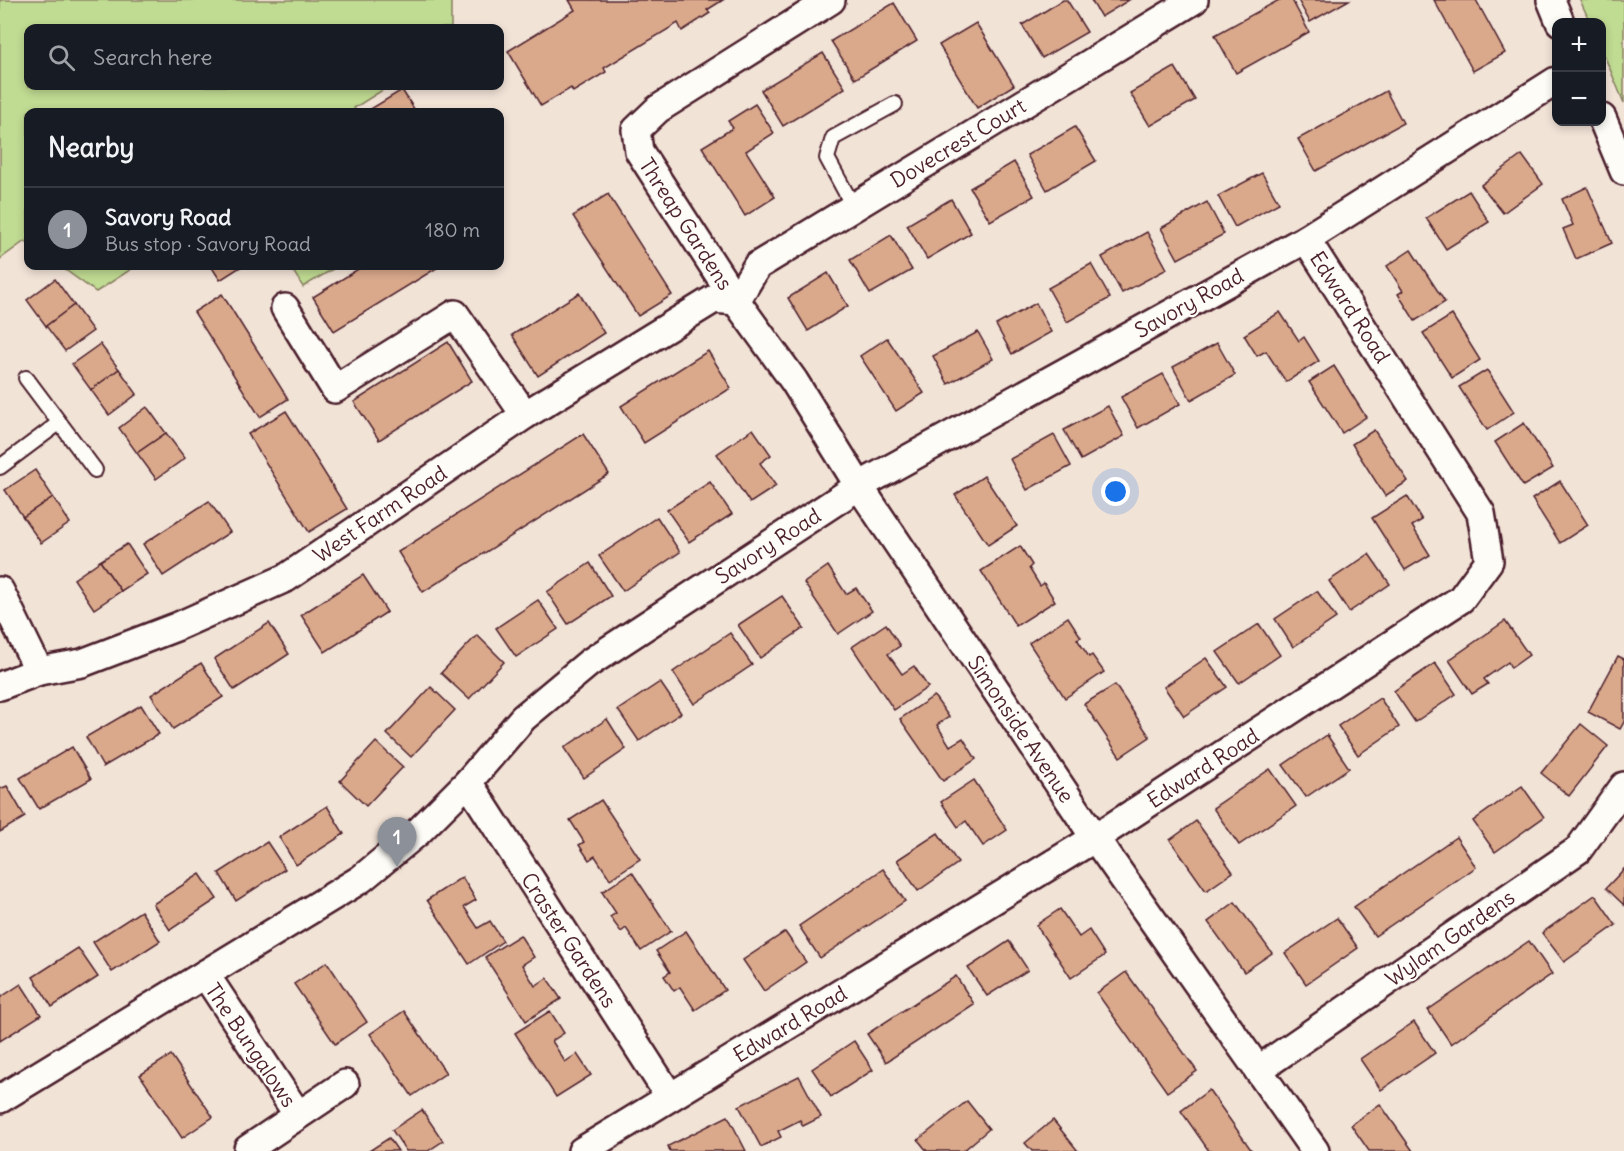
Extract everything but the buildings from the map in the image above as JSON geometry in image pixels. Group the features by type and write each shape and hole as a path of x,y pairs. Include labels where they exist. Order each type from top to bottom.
{"street":[{"name":"Threap Gardens","path":"736,301 639,151 636,130 658,109 831,0"},
{"name":"Dovecrest Court","path":"736,301 757,266 1194,0"},
{"path":"1551,0 1558,18"},
{"name":"Savory Road","path":"0,1099 361,879 418,832 468,782 522,718 590,663 859,486 1306,238 1552,84"},
{"path":"1605,126 1624,171"},
{"name":"Edward Road","path":"582,1151 1095,838 1461,599 1489,561 1481,513 1306,238"},
{"name":"West Farm Road","path":"0,686 39,672 93,659 176,627 286,578 525,415 714,299 736,301"},
{"name":"Simonside Avenue","path":"736,301 794,381 859,486 1095,838 1315,1151"},
{"path":"285,308 335,389 455,314 525,415"},
{"path":"0,591 39,672"},
{"name":"Craster Gardens","path":"468,782 670,1097"},
{"name":"Wylam Gardens","path":"1258,1070 1578,850 1624,786"},
{"name":"The Bungalows","path":"205,974 298,1115"},
{"name":"The Bungalows","path":"248,1149 345,1084"}],"lane":[{"path":"853,206 827,158 833,138 895,104"},
{"path":"26,378 95,470"},
{"path":"0,467 59,423"}],"green space":[{"path":"0,0 451,0 451,24 24,24 24,90 383,90 354,108 24,108 24,242 0,259"},
{"path":"1580,0 1624,0 1624,103 1606,60 1606,18 1588,18"},
{"path":"66,270 130,270 96,292"},
{"path":"292,270 331,270 303,287"}],"place":[{"name":"Savory Road","path":"397,867"}]}
